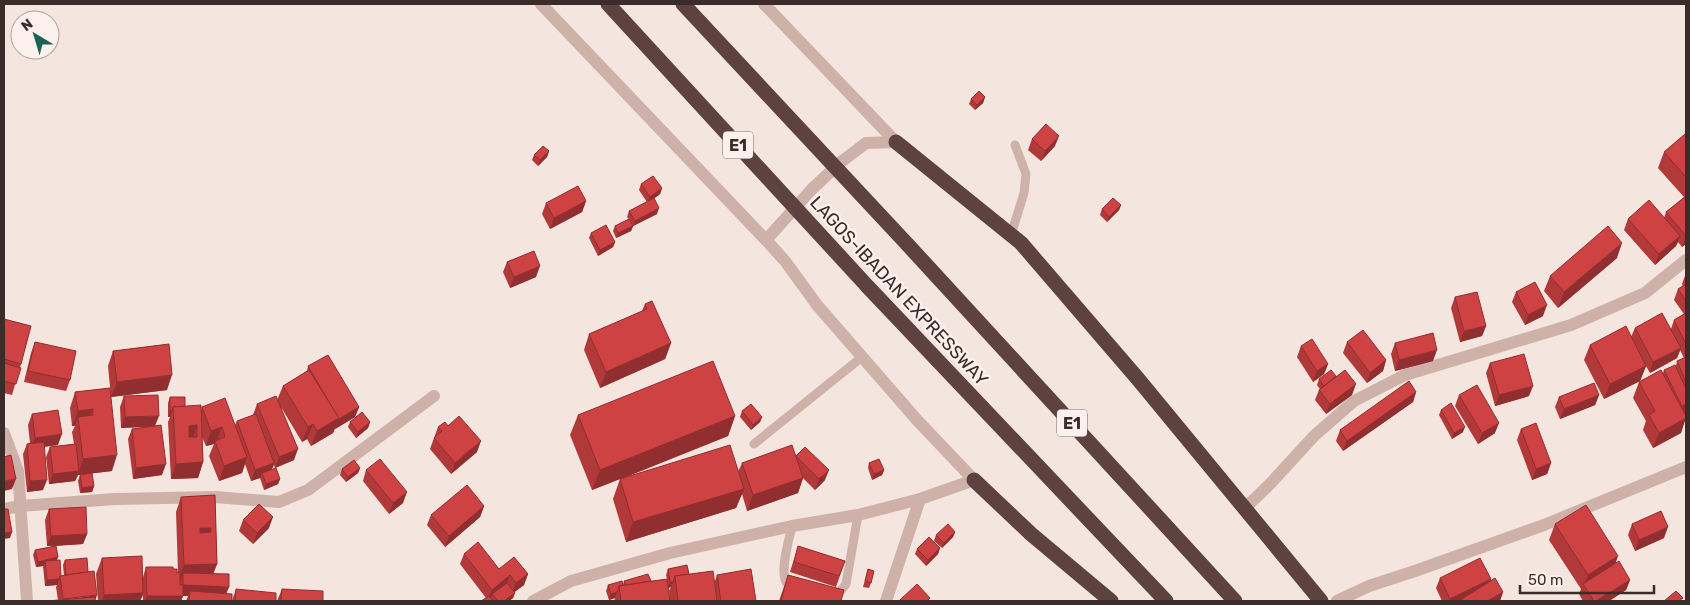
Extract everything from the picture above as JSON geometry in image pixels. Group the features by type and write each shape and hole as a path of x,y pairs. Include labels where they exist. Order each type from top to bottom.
{"highway":[{"name":"LAGOS-IBADAN EXPRESSWAY","path":"608,4 868,287 1166,601"},
{"name":"LAGOS-IBADAN EXPRESSWAY","path":"683,4 908,245 1235,601"},
{"path":"896,142 1021,244 1138,379 1320,601"},
{"path":"974,480 1031,534 1111,601"}],"street":[{"path":"533,601 571,581 670,553 792,526 858,515 920,499 974,480 917,420 862,357 817,305 785,261 766,240 541,4"},
{"path":"764,4 896,142"},
{"path":"766,240 812,189 841,162 866,143 896,142"},
{"path":"1244,509 1314,436 1354,401 1405,374 1571,325 1645,293 1686,260"},
{"path":"4,509 20,506 115,499 215,497 279,502 308,490 434,396"},
{"path":"4,433 18,471 27,601"},
{"path":"1337,601 1369,586 1544,525 1684,473"},
{"path":"886,601 920,499"}],"lane":[{"path":"1010,235 1024,193 1026,174 1016,145"},
{"path":"754,444 862,357"},
{"path":"824,596 833,599 841,593 846,584 844,565 858,515"},
{"path":"792,526 791,552 784,579 788,586 806,591"}],"building":[{"path":"979,91 985,97 977,105 971,99"},
{"path":"1046,124 1059,136 1045,151 1032,139"},
{"path":"1686,135 1686,177 1664,152"},
{"path":"543,146 549,151 540,160 534,155"},
{"path":"653,176 662,188 650,197 641,184"},
{"path":"578,186 586,201 554,218 546,203"},
{"path":"1685,197 1686,199 1686,236 1666,212"},
{"path":"654,198 659,208 635,221 629,211"},
{"path":"1113,198 1121,205 1109,217 1102,209"},
{"path":"1649,200 1680,236 1659,254 1628,219"},
{"path":"629,219 633,226 618,233 615,226"},
{"path":"606,225 615,242 600,250 591,233"},
{"path":"1608,226 1622,243 1564,292 1550,276"},
{"path":"534,251 540,266 514,277 507,262"},
{"path":"1535,282 1547,305 1528,315 1516,292"},
{"path":"1686,284 1686,301 1678,289"},
{"path":"1477,292 1486,326 1464,331 1455,297"},
{"path":"652,301 671,343 606,372 589,334 647,309 645,304"},
{"path":"1662,313 1681,348 1653,362 1635,328"},
{"path":"1686,313 1686,344 1674,320"},
{"path":"4,319 31,326 21,364 4,359"},
{"path":"1626,326 1646,366 1610,384 1590,345"},
{"path":"1363,330 1386,360 1370,373 1347,342"},
{"path":"1433,333 1437,350 1399,360 1395,343"},
{"path":"1312,339 1328,364 1317,371 1301,346"},
{"path":"35,342 76,351 70,380 28,371"},
{"path":"169,344 172,375 117,382 113,351"},
{"path":"1524,354 1533,386 1499,395 1490,363"},
{"path":"328,355 359,407 339,419 308,366"},
{"path":"1686,357 1686,382 1677,361"},
{"path":"713,361 735,416 600,470 578,415"},
{"path":"4,363 21,368 16,384 4,381"},
{"path":"1675,365 1686,389 1686,404 1682,406 1664,370"},
{"path":"309,370 339,418 317,431 313,424 308,427 283,386"},
{"path":"1331,370 1336,376 1324,386 1319,379"},
{"path":"1345,370 1356,384 1330,404 1319,390"},
{"path":"1661,370 1686,418 1659,433 1649,415 1655,411 1639,382"},
{"path":"1409,381 1416,392 1347,441 1340,430"},
{"path":"1594,383 1599,395 1564,409 1559,397"},
{"path":"1477,385 1499,423 1482,433 1459,395"},
{"path":"110,388 117,455 83,459 78,417 93,415 93,409 78,411 75,392"},
{"path":"158,395 159,416 125,417 124,396"},
{"path":"276,396 298,449 279,457 257,404"},
{"path":"170,397 185,397 185,406 173,407 172,411 170,411"},
{"path":"225,398 247,457 224,466 215,441 225,437 222,427 211,431 202,407"},
{"path":"1451,403 1465,427 1454,433 1441,410"},
{"path":"751,404 762,417 753,425 742,411"},
{"path":"201,405 203,462 176,464 173,407","holes":["197,425 197,437 189,437 189,426"]},
{"path":"58,410 62,434 35,438 32,414"},
{"path":"362,412 370,422 358,432 350,422"},
{"path":"256,414 274,463 255,470 237,421"},
{"path":"459,416 481,441 455,463 434,438 442,431 438,427 445,422 448,426"},
{"path":"1536,423 1551,463 1536,469 1521,429"},
{"path":"161,425 166,464 136,468 132,429"},
{"path":"44,442 47,480 30,481 27,444"},
{"path":"76,444 79,471 53,474 50,447"},
{"path":"730,445 744,489 633,522 620,479"},
{"path":"792,445 803,478 753,495 742,463"},
{"path":"805,447 829,470 819,479 796,456"},
{"path":"11,455 16,479 4,481 4,457"},
{"path":"380,459 407,492 393,503 366,470"},
{"path":"879,459 884,470 874,474 869,463"},
{"path":"354,460 360,468 348,477 342,469"},
{"path":"276,468 280,479 266,484 262,473"},
{"path":"92,473 94,486 82,488 80,475"},
{"path":"467,485 484,506 449,536 431,515"},
{"path":"215,495 217,564 184,565 181,497","holes":["200,528 211,528 211,532 200,533"]},
{"path":"259,504 273,517 257,533 243,520"},
{"path":"1586,505 1618,556 1588,575 1555,524"},
{"path":"86,507 87,534 51,536 49,509"},
{"path":"4,509 8,509 12,532 4,533"},
{"path":"1661,511 1668,527 1639,540 1632,524"},
{"path":"948,524 955,532 944,543 936,535"},
{"path":"929,537 940,548 928,560 917,549"},
{"path":"478,542 499,569 514,557 528,574 516,583 510,575 492,590 464,554"},
{"path":"56,546 58,557 38,562 35,550"},
{"path":"798,546 845,561 839,576 794,562"},
{"path":"142,556 143,593 104,595 102,558"},
{"path":"87,558 88,572 66,575 65,560"},
{"path":"1480,558 1491,579 1450,599 1440,578"},
{"path":"60,560 61,576 59,579 47,580 45,561"},
{"path":"1619,561 1630,580 1594,601 1583,584"},
{"path":"687,565 689,574 675,576 673,582 670,582 668,569"},
{"path":"146,567 173,567 173,569 177,569 177,573 180,572 180,585 183,585 183,596 147,596"},
{"path":"751,569 756,601 721,601 717,575"},
{"path":"868,569 874,571 871,583 865,581"},
{"path":"94,571 97,595 63,599 60,576"},
{"path":"713,571 717,601 678,601 675,576"},
{"path":"183,573 229,574 229,587 183,585"},
{"path":"648,574 651,581 626,585 624,581"},
{"path":"788,575 844,590 841,601 781,601"},
{"path":"1495,578 1503,592 1488,601 1459,601"},
{"path":"667,579 670,601 621,601 619,586"},
{"path":"622,581 623,585 619,586 617,592 611,594 608,585"},
{"path":"507,583 515,593 504,601 498,601 492,594"},
{"path":"917,584 930,598 927,601 900,601 900,600"},
{"path":"236,589 276,593 276,601 235,601"},
{"path":"282,589 323,591 323,601 281,601"},
{"path":"190,591 232,594 232,601 189,601"},
{"path":"1676,591 1683,598 1679,601 1664,601"},
{"path":"489,596 493,601 481,601"},
{"path":"95,597 95,601 47,601"}]}
